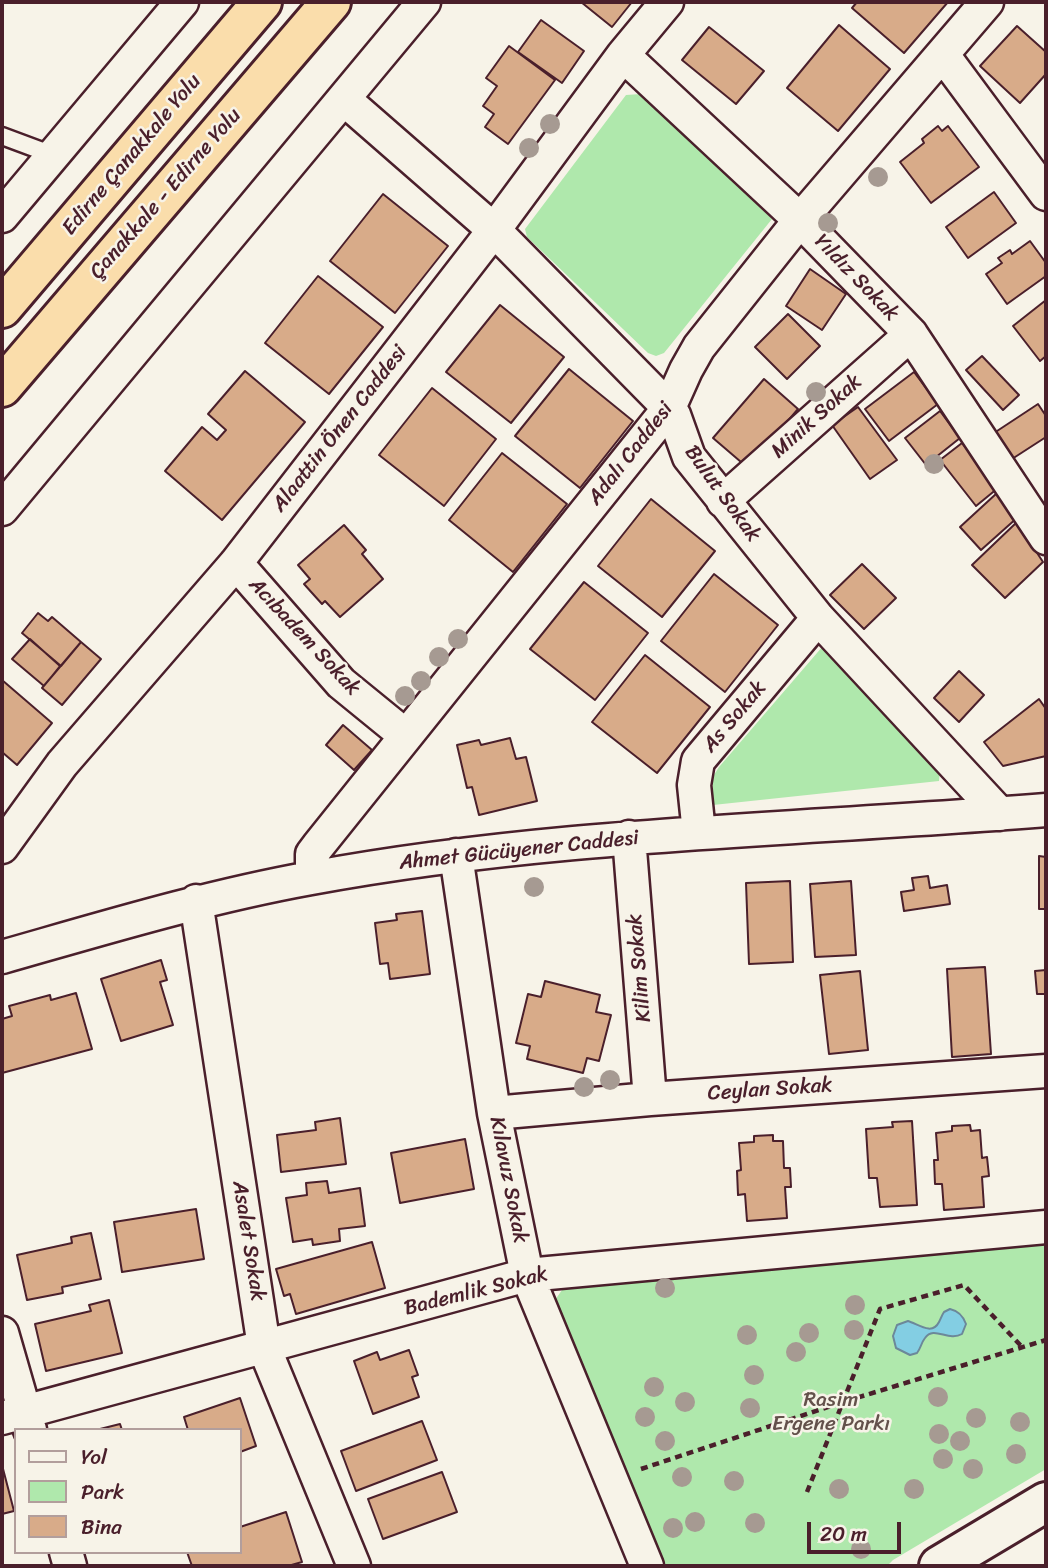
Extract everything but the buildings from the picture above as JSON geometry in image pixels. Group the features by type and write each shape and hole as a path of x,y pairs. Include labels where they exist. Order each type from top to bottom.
{"highway":[{"name":"Edirne Çanakkale Yolu","path":"2,308 262,2"},
{"name":"Çanakkale - Edirne Yolu","path":"2,387 331,2"}],"main road":[{"path":"939,1566 1046,1502"}],"street":[{"path":"2,216 182,2"},
{"path":"2,509 425,2"},
{"name":"Alaattin Önen Caddesi","path":"2,847 62,764 236,563 494,230 623,55 667,2"},
{"name":"Adalı Caddesi","path":"312,877 312,854 668,408 699,347 800,220 987,2"},
{"name":"Yıldız Sokak","path":"623,55 800,220 911,334 1046,538"},
{"path":"943,55 1046,194"},
{"name":"Bulut Sokak","path":"345,100 494,230 668,408 674,415 689,457 818,618 1000,814"},
{"name":"Minik Sokak","path":"723,501 911,334"},
{"name":"Acıbadem Sokak","path":"236,563 341,683 406,736"},
{"name":"As Sokak","path":"699,833 694,785 698,761 818,618"},
{"name":"Ahmet Gücüyener Caddesi","path":"2,957 196,901 312,877 456,855 629,837 1046,810"},
{"name":"Kilim Sokak","path":"629,837 650,1099"},
{"name":"Kılavuz Sokak","path":"456,855 494,1113 527,1275 647,1566"},
{"name":"Asalet Sokak","path":"196,901 264,1348 354,1566"},
{"name":"Ceylan Sokak","path":"494,1113 650,1099 1046,1071"},
{"name":"Bademlik Sokak","path":"19,1420 527,1275 1046,1227"},
{"path":"2,1333 19,1420"}],"lane":[{"path":"2,136 53,155"}],"path":[{"path":"807,1492 880,1309 964,1285 1023,1348"},
{"path":"610,1479 843,1402 1046,1340"}],"green space":[{"path":"641,94 772,219 664,353 656,356 648,353 527,237 525,229 626,95"},
{"path":"823,646 940,768 939,781 713,805 712,778 719,767"},
{"name":"Rasim Ergene Parkı","path":"1046,1241 1046,1469 887,1566 664,1566 550,1307 567,1283"}],"water":[{"path":"950,1309 965,1321 962,1334 929,1334 917,1353 910,1355 896,1348 893,1336 897,1325 908,1321 925,1328 933,1328 944,1312"}]}
